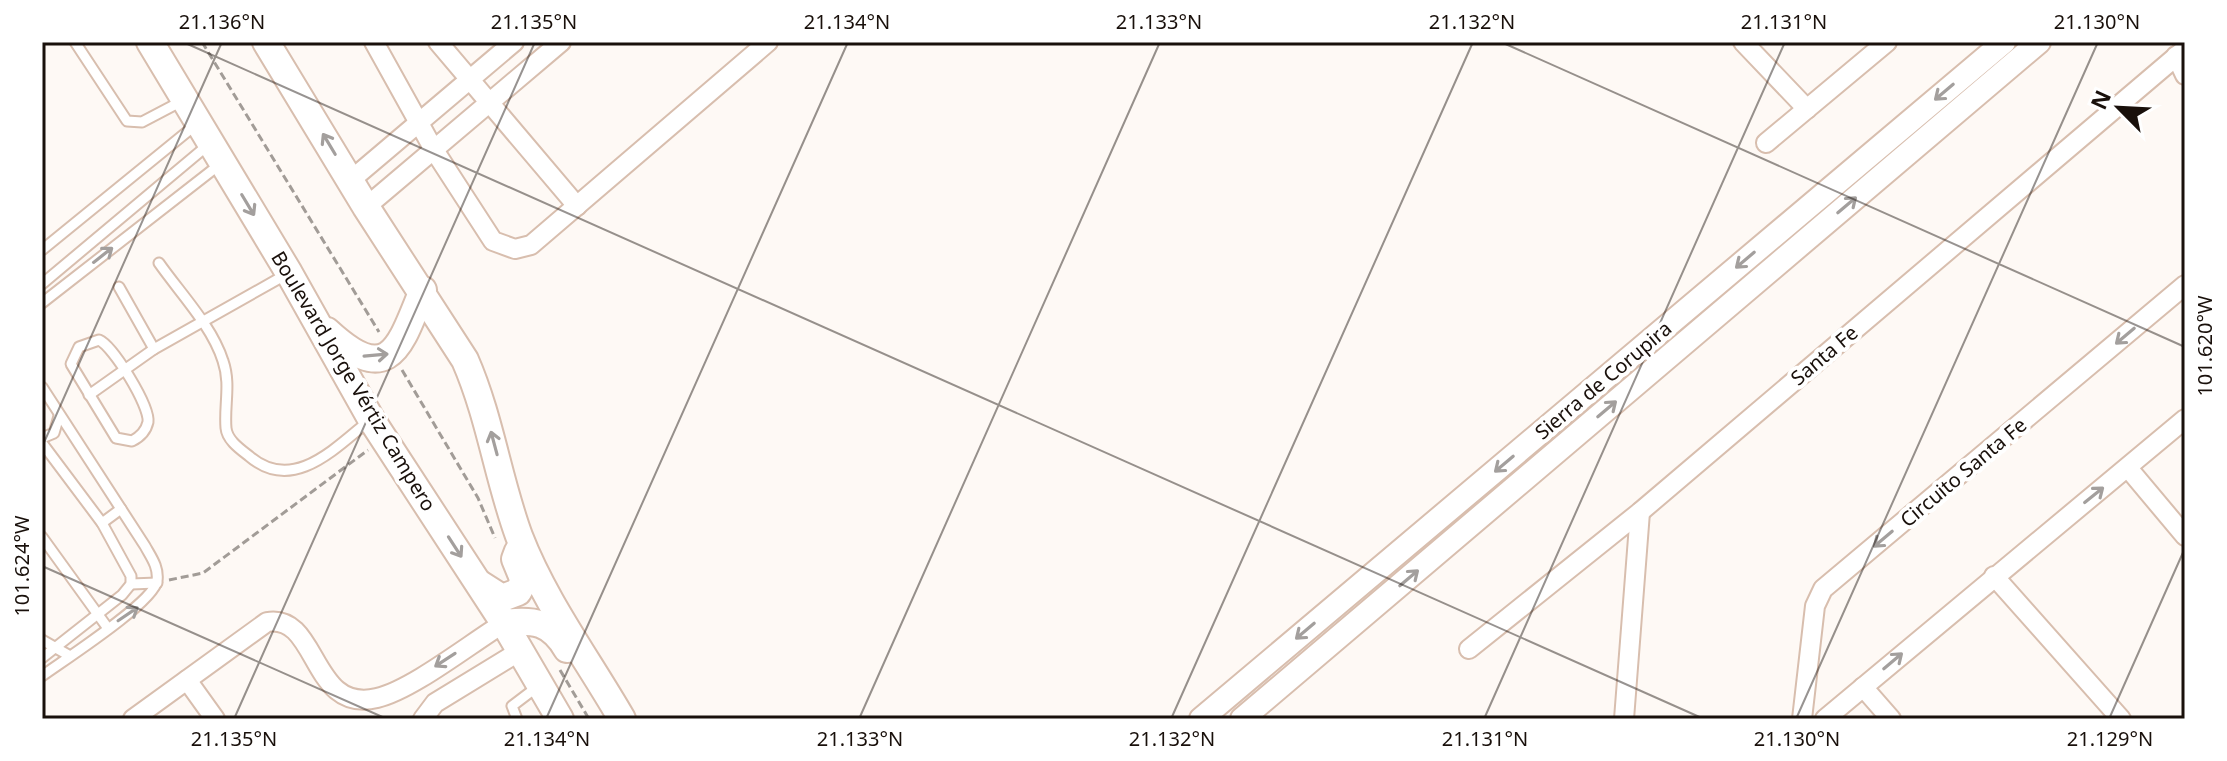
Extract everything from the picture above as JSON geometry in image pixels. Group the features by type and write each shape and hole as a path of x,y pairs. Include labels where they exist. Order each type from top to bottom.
{"main road":[{"name":"Boulevard Jorge Vértiz Campero","path":"150,42 378,428 504,623 560,719"},
{"path":"266,42 366,207 446,326 477,387 522,543 616,708"},
{"path":"313,318 355,354 368,358 392,353 407,335 423,290"},
{"path":"477,582 502,598 518,592 524,581 515,559 522,543"},
{"path":"504,623 532,621 553,628 588,683 616,708"}],"street":[{"path":"374,42 434,150 493,241 515,249 531,245 768,42"},
{"path":"438,42 577,206"},
{"path":"351,180 514,42"},
{"path":"366,207 561,42"},
{"path":"1743,42 1807,109"},
{"path":"1766,143 1887,42"},
{"name":"Sierra de Corupira","path":"1201,719 2004,42"},
{"name":"Sierra de Corupira","path":"1242,719 2039,42"},
{"name":"Santa Fe","path":"1469,649 1640,512 2180,52 2185,75"},
{"name":"Circuito Santa Fe","path":"1802,719 1817,597 1823,589 2185,285"},
{"path":"1804,694 1829,715 2185,419"},
{"path":"2128,468 2185,536"},
{"path":"1624,719 1640,512"},
{"path":"1994,576 2121,719"},
{"path":"133,719 267,622 279,620 297,629 318,670 340,692 353,698 378,698 504,623"},
{"path":"423,719 435,703 520,651"},
{"path":"419,676 435,703"},
{"path":"187,680 215,719"},
{"path":"1863,687 1891,719"}],"lane":[{"path":"75,42 127,121 142,122 185,99"},
{"path":"42,250 210,143"},
{"path":"42,284 210,143"},
{"path":"42,303 210,143"},
{"path":"159,263 200,321 225,364 229,398 226,431 235,445 257,464 277,472 298,471 378,428"},
{"path":"89,395 154,349 289,273"},
{"path":"119,287 154,349"},
{"path":"94,340 104,342 124,370 148,414 140,436 126,442 116,438 89,395 71,364 79,347 94,340"},
{"path":"42,387 47,407 59,416 154,561 157,583 143,603 42,676"},
{"path":"59,416 54,433 42,441 127,563 131,584"},
{"path":"102,523 121,509"},
{"path":"42,537 107,627"},
{"path":"42,658 98,616 131,584 157,583"},
{"path":"42,640 58,646 70,656"},
{"path":"517,719 512,706 540,685"}],"path":[{"path":"202,42 478,498 495,538"},
{"path":"157,583 203,573 378,428"},
{"path":"553,658 589,719"}]}
